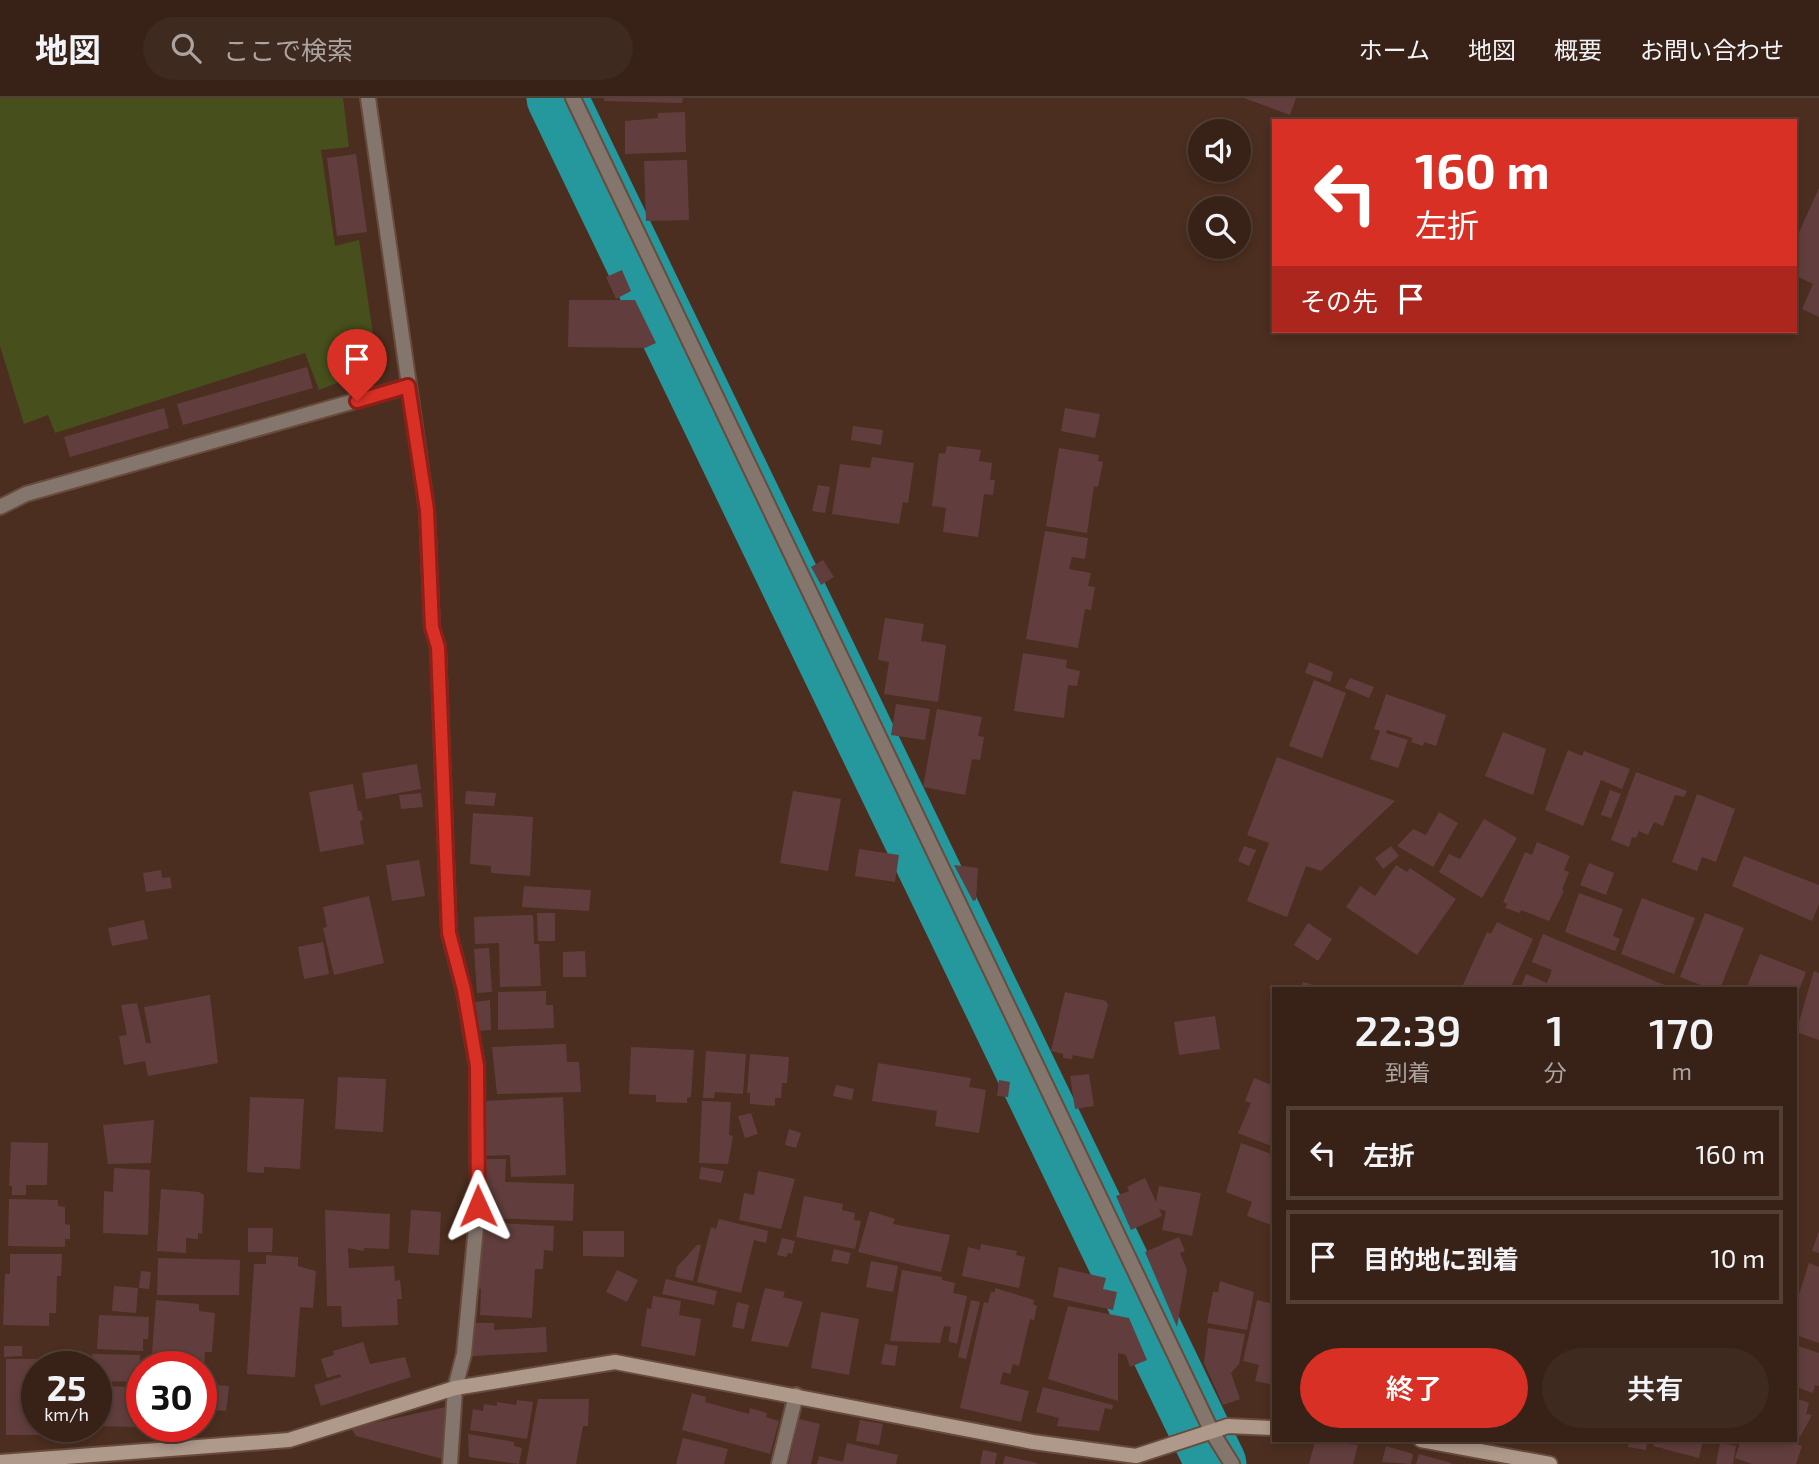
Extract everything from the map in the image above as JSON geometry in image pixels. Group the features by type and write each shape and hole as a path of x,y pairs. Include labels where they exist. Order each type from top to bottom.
{"street":[{"path":"368,98 427,510 432,627 438,647 449,933 464,990 477,1066 478,1206 464,1354 455,1388 450,1464"},
{"path":"573,98 1212,1432 1232,1464"},
{"path":"0,508 26,494 408,386"},
{"path":"0,1462 289,1440 455,1388 615,1362 1134,1460 1228,1426 1272,1428"},
{"path":"779,1464 796,1395"},
{"path":"1432,1442 1550,1464"}],"green space":[{"path":"0,98 343,98 349,147 321,150 335,246 359,240 378,367 319,390 305,353 55,433 48,415 24,424 0,346"}],"building":[{"path":"604,98 683,98 682,103 604,101"},
{"path":"1244,98 1296,98 1290,115"},
{"path":"685,112 686,152 625,154 625,121 658,118 658,113"},
{"path":"356,154 367,232 337,236 327,158"},
{"path":"687,160 689,220 646,221 644,161"},
{"path":"1819,188 1819,317 1802,309 1813,284 1797,276 1797,237"},
{"path":"622,270 631,291 616,299 606,277"},
{"path":"569,300 635,300 656,343 645,348 568,347"},
{"path":"307,367 313,388 183,425 177,404"},
{"path":"164,408 169,428 70,457 64,437"},
{"path":"1065,408 1100,414 1095,438 1061,431"},
{"path":"853,426 883,430 881,445 851,440"},
{"path":"947,446 981,450 979,461 992,463 990,480 995,480 993,495 984,494 978,537 943,532 946,508 932,506 939,453 945,454"},
{"path":"1059,448 1099,455 1098,461 1103,462 1098,487 1094,486 1087,533 1046,526"},
{"path":"872,457 914,463 908,503 903,502 899,524 832,514 840,464 870,468"},
{"path":"818,485 830,487 825,513 812,511"},
{"path":"1045,531 1088,538 1085,559 1072,557 1069,569 1091,573 1088,586 1095,587 1091,610 1085,609 1078,648 1026,639"},
{"path":"823,560 834,577 821,585 811,567"},
{"path":"885,618 924,624 921,641 946,645 938,702 884,694 889,662 878,660"},
{"path":"1023,653 1067,660 1066,668 1080,671 1077,686 1068,685 1064,718 1014,711"},
{"path":"1309,662 1333,672 1330,682 1305,673"},
{"path":"1350,678 1374,687 1369,698 1345,688"},
{"path":"1314,680 1346,693 1322,758 1289,746"},
{"path":"1386,694 1446,715 1436,746 1424,742 1423,746 1411,742 1413,738 1387,730 1386,733 1408,740 1398,768 1370,759 1380,731 1374,729"},
{"path":"896,704 930,709 925,740 891,735"},
{"path":"937,709 982,717 978,736 984,737 980,760 972,759 965,795 923,787"},
{"path":"1503,732 1546,749 1533,795 1485,776"},
{"path":"1568,750 1582,756 1584,751 1630,769 1622,789 1601,780 1583,826 1545,810"},
{"path":"1277,757 1395,801 1321,871 1306,866 1287,917 1247,901 1269,843 1247,835"},
{"path":"417,764 421,789 366,799 362,773"},
{"path":"1636,772 1687,791 1684,797 1675,795 1663,826 1654,822 1648,835 1639,831 1636,838 1632,837 1629,847 1611,840"},
{"path":"353,784 358,811 361,811 363,820 360,821 364,844 320,852 309,792"},
{"path":"1610,790 1621,794 1611,818 1601,815"},
{"path":"466,791 496,793 494,806 465,804"},
{"path":"793,791 841,799 828,871 780,863"},
{"path":"421,793 423,807 401,809 399,795"},
{"path":"1697,794 1735,809 1716,862 1702,857 1697,871 1672,862"},
{"path":"1439,812 1458,823 1433,867 1397,846 1413,829 1426,835"},
{"path":"473,813 533,817 530,876 491,873 491,866 470,864"},
{"path":"1484,819 1517,838 1482,898 1439,872 1449,854 1460,859"},
{"path":"1537,842 1570,856 1564,870 1569,872 1562,890 1564,891 1549,921 1521,910 1520,913 1505,908 1507,904 1503,902 1525,852 1532,855"},
{"path":"1244,846 1256,850 1249,866 1238,861"},
{"path":"1391,846 1399,856 1383,869 1375,858"},
{"path":"859,849 899,855 895,882 855,876"},
{"path":"1744,856 1819,885 1819,904 1812,921 1732,886"},
{"path":"419,860 425,896 392,901 386,865"},
{"path":"1589,863 1614,873 1606,895 1580,885"},
{"path":"954,865 978,868 976,900 973,901"},
{"path":"1396,865 1407,872 1410,868 1456,899 1417,955 1346,907 1360,886 1375,896"},
{"path":"161,870 162,878 170,877 172,888 146,892 143,873"},
{"path":"524,886 591,890 589,911 522,907"},
{"path":"1579,893 1623,909 1613,936 1620,939 1615,951 1565,932"},
{"path":"369,896 384,963 334,975 323,928 327,927 323,907"},
{"path":"1642,898 1695,918 1674,974 1621,954"},
{"path":"537,913 555,913 555,941 538,941"},
{"path":"1705,913 1744,928 1721,987 1706,987 1680,977"},
{"path":"533,915 534,944 539,944 541,986 500,987 499,943 475,944 474,917"},
{"path":"144,920 148,939 112,946 108,928"},
{"path":"1497,922 1533,939 1511,987 1462,987 1487,932 1491,934"},
{"path":"1308,923 1332,939 1318,961 1294,945"},
{"path":"1543,934 1669,987 1521,987 1526,974 1547,983 1552,970 1532,962"},
{"path":"323,942 329,974 304,979 298,947"},
{"path":"489,948 492,992 477,993 474,949"},
{"path":"585,951 586,977 563,977 563,952"},
{"path":"1760,954 1806,972 1797,995 1797,987 1747,987"},
{"path":"1814,971 1819,973 1819,1040 1797,1032"},
{"path":"1303,982 1320,987 1302,987"},
{"path":"546,991 546,1005 553,1005 554,1028 498,1030 498,992"},
{"path":"1065,992 1106,1001 1108,1005 1093,1059 1073,1055 1072,1059 1063,1058 1063,1054 1051,1051"},
{"path":"210,995 218,1063 148,1076 145,1061 124,1065 119,1036 127,1035 121,1005 137,1003 146,1043 151,1043 144,1007"},
{"path":"490,1000 491,1030 477,1031 475,1002"},
{"path":"1215,1016 1220,1049 1179,1055 1174,1022"},
{"path":"566,1044 567,1062 579,1062 581,1092 497,1094 492,1047"},
{"path":"631,1047 694,1050 691,1097 687,1098 687,1103 656,1102 656,1095 629,1094"},
{"path":"706,1051 746,1054 743,1094 715,1092 714,1098 703,1098"},
{"path":"750,1054 789,1057 787,1083 782,1083 781,1098 775,1098 775,1106 750,1104 750,1093 747,1093"},
{"path":"878,1063 971,1078 969,1087 986,1090 979,1133 935,1126 937,1111 872,1101"},
{"path":"1089,1074 1094,1106 1075,1109 1070,1076"},
{"path":"338,1077 386,1079 383,1132 335,1129"},
{"path":"1254,1078 1272,1085 1272,1146 1238,1133 1251,1103 1245,1101"},
{"path":"999,1080 1010,1082 1008,1097 997,1096"},
{"path":"836,1085 854,1089 852,1100 833,1096"},
{"path":"250,1097 304,1099 300,1169 264,1167 264,1173 247,1172"},
{"path":"563,1097 566,1175 511,1177 510,1155 485,1156 484,1101"},
{"path":"702,1101 731,1102 729,1135 733,1136 728,1164 699,1163"},
{"path":"751,1113 758,1134 745,1138 738,1116"},
{"path":"154,1120 151,1163 108,1164 103,1125"},
{"path":"789,1129 801,1133 796,1148 785,1145"},
{"path":"11,1142 48,1143 47,1185 26,1185 26,1195 12,1195 12,1186 9,1186"},
{"path":"1241,1143 1272,1154 1272,1225 1247,1216 1252,1202 1226,1192"},
{"path":"485,1159 506,1159 505,1182 574,1184 573,1221 483,1218"},
{"path":"701,1167 724,1171 721,1183 699,1179"},
{"path":"114,1168 150,1170 148,1235 103,1233 104,1191 113,1192"},
{"path":"758,1171 795,1179 781,1229 739,1220 744,1193 754,1195"},
{"path":"1145,1178 1156,1202 1159,1186 1201,1193 1192,1236 1162,1230 1166,1211 1159,1209 1162,1216 1131,1230 1116,1196 1129,1191 1127,1187"},
{"path":"161,1189 199,1192 204,1195 202,1234 198,1233 198,1239 186,1238 186,1253 157,1251"},
{"path":"804,1196 843,1204 842,1210 855,1213 854,1220 861,1221 855,1249 796,1237"},
{"path":"9,1199 58,1200 58,1206 65,1207 65,1224 70,1225 70,1239 65,1239 65,1247 8,1246"},
{"path":"325,1210 390,1214 389,1249 364,1248 364,1251 348,1248 349,1268 394,1266 395,1281 400,1280 402,1299 397,1299 398,1325 342,1327 341,1306 327,1306"},
{"path":"411,1210 441,1212 439,1255 408,1253"},
{"path":"870,1211 895,1219 893,1224 950,1235 941,1272 858,1252"},
{"path":"719,1219 768,1231 766,1243 754,1240 741,1293 697,1282 711,1227 716,1229"},
{"path":"481,1222 554,1226 553,1251 544,1250 543,1269 535,1269 532,1318 480,1315 481,1289 477,1288"},
{"path":"248,1228 273,1228 272,1252 248,1252"},
{"path":"583,1231 624,1231 624,1257 583,1256"},
{"path":"1819,1231 1819,1253 1812,1251"},
{"path":"1179,1237 1185,1251 1180,1253 1187,1270 1177,1327 1145,1252"},
{"path":"782,1238 795,1241 792,1254 788,1253 786,1257 777,1255"},
{"path":"981,1244 1017,1251 1016,1255 1025,1257 1019,1288 962,1276 968,1247 980,1250"},
{"path":"697,1245 701,1245 693,1281 675,1277 677,1267"},
{"path":"834,1249 851,1253 848,1264 831,1261"},
{"path":"10,1254 62,1254 61,1276 57,1276 56,1313 49,1313 49,1326 3,1325 5,1274 10,1274"},
{"path":"266,1255 298,1257 298,1266 316,1271 313,1308 300,1307 295,1377 247,1374 254,1264 266,1264"},
{"path":"158,1258 240,1260 239,1295 157,1295"},
{"path":"871,1261 898,1266 893,1292 866,1287"},
{"path":"1809,1263 1819,1267 1819,1343 1797,1335 1797,1301"},
{"path":"1059,1267 1106,1278 1103,1289 1117,1292 1113,1310 1053,1297"},
{"path":"617,1270 638,1280 627,1302 606,1292"},
{"path":"902,1270 942,1277 942,1280 955,1283 953,1293 967,1296 957,1344 948,1341 951,1327 944,1326 940,1343 890,1341"},
{"path":"141,1271 151,1272 149,1289 139,1288"},
{"path":"666,1279 717,1291 714,1305 662,1294"},
{"path":"1220,1281 1254,1292 1247,1330 1207,1323 1213,1292 1218,1292"},
{"path":"114,1286 138,1288 136,1313 112,1311"},
{"path":"765,1288 785,1292 783,1297 803,1302 788,1347 751,1341"},
{"path":"995,1288 1034,1300 1033,1304 1037,1306 1034,1320 1030,1319 1019,1366 1013,1364 1010,1374 1003,1372 1000,1384 1029,1391 1021,1422 960,1408 984,1302 988,1303"},
{"path":"653,1296 681,1301 679,1315 701,1319 695,1356 641,1346 647,1308 651,1309"},
{"path":"156,1300 199,1304 199,1311 215,1313 212,1351 152,1351"},
{"path":"971,1300 980,1302 966,1359 958,1357"},
{"path":"1257,1300 1272,1304 1272,1385 1255,1381 1259,1365 1243,1361"},
{"path":"737,1302 749,1305 744,1329 732,1327"},
{"path":"1068,1306 1129,1318 1147,1360 1130,1367 1126,1355 1118,1353 1118,1401 1048,1379"},
{"path":"821,1312 859,1319 849,1375 811,1368"},
{"path":"99,1315 149,1317 148,1339 143,1339 143,1351 97,1349"},
{"path":"474,1323 494,1323 494,1330 546,1327 547,1352 473,1356"},
{"path":"1208,1328 1245,1334 1239,1364 1231,1373 1240,1399 1223,1405 1204,1363"},
{"path":"363,1342 370,1364 405,1357 411,1377 321,1406 314,1385 341,1377 340,1374 327,1378 321,1359 334,1355 333,1351"},
{"path":"885,1344 898,1346 895,1366 881,1364"},
{"path":"1797,1345 1819,1353 1819,1386 1815,1385 1813,1393 1797,1387"},
{"path":"4,1346 22,1346 21,1356 4,1357"},
{"path":"112,1354 126,1355 126,1382 112,1381"},
{"path":"6,1359 21,1359 21,1435 6,1435"},
{"path":"217,1385 229,1386 226,1411 217,1410"},
{"path":"112,1386 126,1387 126,1427 112,1426"},
{"path":"1043,1387 1113,1405 1112,1410 1105,1408 1099,1431 1057,1426 1059,1418 1036,1412"},
{"path":"692,1393 706,1397 705,1402 749,1414 750,1408 767,1413 766,1417 779,1421 770,1454 682,1430"},
{"path":"1797,1398 1809,1403 1806,1414 1812,1415 1800,1437 1797,1436"},
{"path":"538,1399 589,1399 588,1426 583,1426 576,1464 526,1464"},
{"path":"517,1400 533,1402 527,1439 470,1430 473,1409 483,1411 484,1404 497,1406 497,1402 516,1405"},
{"path":"450,1406 443,1459 356,1436 351,1428"},
{"path":"799,1419 820,1424 811,1464 789,1464"},
{"path":"860,1420 883,1424 879,1445 856,1441"},
{"path":"468,1434 514,1442 514,1446 522,1448 519,1464 469,1457"},
{"path":"683,1438 728,1449 724,1464 676,1464"},
{"path":"1315,1442 1358,1445 1353,1464 1309,1464"},
{"path":"1629,1442 1647,1444 1646,1450 1628,1447"},
{"path":"1654,1442 1703,1442 1699,1458 1653,1446"},
{"path":"1740,1442 1791,1442 1802,1446 1796,1464 1752,1464 1735,1458"},
{"path":"847,1443 898,1455 896,1464 817,1464 819,1456 843,1462"},
{"path":"1720,1443 1736,1446 1733,1464 1716,1464"},
{"path":"1386,1446 1413,1454 1411,1464 1382,1462"},
{"path":"983,1450 997,1453 995,1464 980,1464"},
{"path":"1419,1454 1451,1463 1451,1464 1416,1464"},
{"path":"1005,1456 1037,1463 1037,1464 1003,1464"}],"waterway":[{"path":"557,98 1216,1464"}],"route":[{"path":"357,401 408,386 427,510 432,627 438,647 449,933 464,990 477,1066 478,1206"}]}
